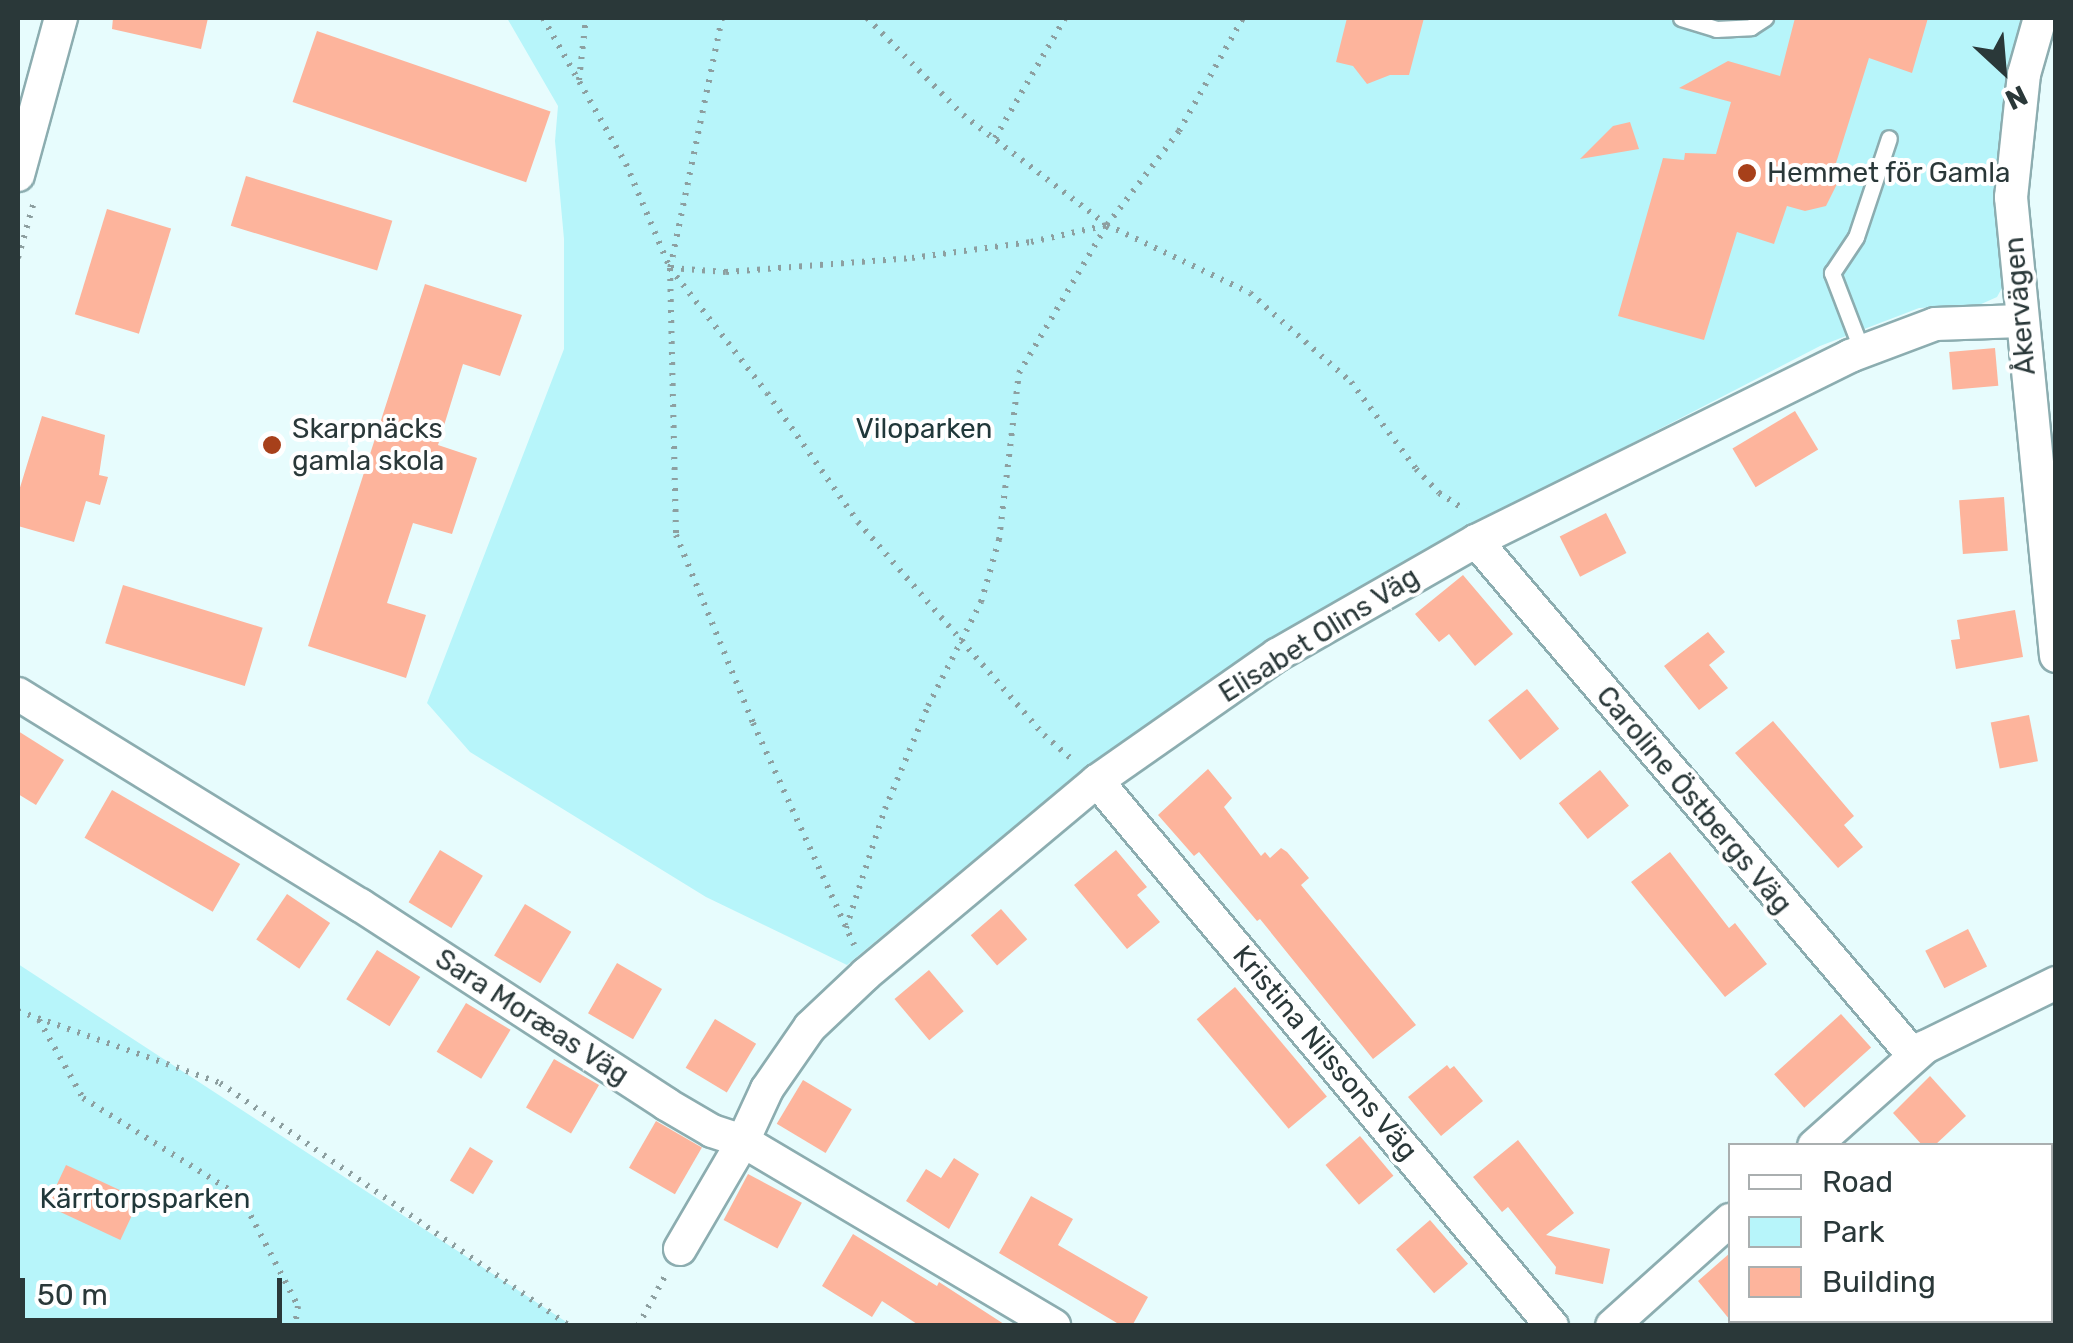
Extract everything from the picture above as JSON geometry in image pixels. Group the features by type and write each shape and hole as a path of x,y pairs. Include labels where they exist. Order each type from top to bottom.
{"street":[{"path":"18,175 29,101 61,18"},
{"name":"Åkervägen","path":"2040,18 2040,76 2011,197 2056,656"},
{"name":"Elisabet Olins Väg","path":"680,1248 744,1142 766,1089 810,1027 866,974 1097,782 1277,655 1486,536 1862,351 1935,324 2021,321"},
{"name":"Caroline Östbergs Väg","path":"1486,536 1914,1056"},
{"name":"Sara Moræas Väg","path":"18,694 360,905 666,1104 712,1131 744,1142 1054,1326"},
{"name":"Kristina Nilssons Väg","path":"1097,782 1552,1326"},
{"path":"1826,1142 1914,1056 2056,983"},
{"path":"1612,1326 1728,1222"}],"lane":[{"path":"1681,18 1716,29 1751,27 1764,18"},
{"path":"1862,351 1832,273 1856,237 1890,138"}],"path":[{"path":"542,18 626,164 670,268 767,393 858,522 1044,735 1097,782"},
{"path":"579,80 586,18"},
{"path":"722,18 670,268 676,535 753,723 866,974"},
{"path":"867,18 963,115 1106,225 1250,292 1350,382 1439,493 1486,536"},
{"path":"995,138 1065,18"},
{"path":"846,928 885,809 928,706 963,644 999,540 1019,373 1106,225 1179,130 1243,18"},
{"path":"670,268 726,272 912,258 1031,242 1106,225"},
{"path":"18,1012 220,1083 570,1326"},
{"path":"37,1018 83,1098 241,1197 298,1306 295,1326"},
{"path":"638,1326 680,1248"}],"green space":[{"name":"Viloparken","path":"507,18 2027,18 2001,131 1997,179 2003,286 1997,297 1979,305 1919,308 1820,346 1468,528 1185,699 1060,788 847,965 706,897 470,752 427,703 564,349 564,239 555,141 558,106"},
{"name":"Kärrtorpsparken","path":"18,964 571,1325 18,1325"}],"building":[{"path":"113,18 208,18 201,49 112,29"},
{"path":"1347,18 1424,18 1409,75 1390,75 1367,84 1353,66 1336,62"},
{"name":"Hemmet för Gamla","path":"1795,18 1928,18 1912,73 1869,58 1836,163 1837,184 1826,206 1805,211 1787,206 1774,244 1737,232 1704,340 1618,316 1663,158 1684,160 1685,153 1716,154 1731,102 1679,88 1728,61 1780,76"},
{"path":"317,31 551,111 526,182 293,102"},
{"path":"1630,122 1639,149 1580,159 1613,126"},
{"path":"246,176 392,221 377,270 231,226"},
{"path":"107,209 171,229 139,334 75,314"},
{"path":"425,284 522,315 500,376 463,364 438,445 477,458 452,534 413,523 387,603 426,615 406,678 308,646"},
{"path":"1995,348 1998,386 1952,390 1949,352"},
{"path":"1795,411 1818,450 1756,487 1732,449"},
{"path":"42,416 105,435 99,475 108,477 100,505 86,501 74,542 18,526 18,494"},
{"path":"2004,497 2008,551 1963,554 1959,500"},
{"path":"1606,513 1626,553 1580,577 1560,537"},
{"path":"1463,575 1513,634 1475,666 1449,634 1439,642 1415,614"},
{"path":"123,585 263,628 245,686 105,643"},
{"path":"2015,610 2023,657 1956,669 1951,640 1960,639 1957,620"},
{"path":"1708,632 1725,652 1709,665 1728,688 1699,710 1664,666"},
{"path":"1527,689 1559,729 1520,760 1488,720"},
{"path":"2029,715 2038,761 2000,769 1991,722"},
{"path":"1773,721 1854,816 1844,825 1863,847 1838,868 1735,753"},
{"path":"18,731 64,760 36,805 18,794"},
{"path":"1208,769 1232,798 1224,807 1261,856 1265,852 1270,858 1281,848 1287,852 1309,878 1301,885 1416,1025 1373,1059 1260,919 1257,921 1199,852 1194,856 1158,815"},
{"path":"1600,770 1629,806 1588,839 1559,803"},
{"path":"112,790 240,864 213,912 84,838"},
{"path":"440,850 483,876 451,928 409,902"},
{"path":"1116,850 1147,887 1137,895 1160,922 1127,949 1074,885"},
{"path":"1670,852 1729,928 1735,923 1767,964 1725,997 1631,882"},
{"path":"287,894 330,923 299,969 256,940"},
{"path":"525,904 571,932 540,983 494,955"},
{"path":"1001,909 1027,939 997,965 971,935"},
{"path":"1968,929 1987,966 1944,988 1925,951"},
{"path":"377,950 420,977 390,1026 346,999"},
{"path":"617,963 662,989 633,1039 588,1013"},
{"path":"929,970 964,1011 929,1040 895,999"},
{"path":"1235,987 1327,1097 1289,1129 1197,1019"},
{"path":"466,1003 511,1030 481,1079 437,1052"},
{"path":"1841,1014 1871,1047 1804,1108 1774,1074"},
{"path":"715,1019 756,1044 727,1093 686,1068"},
{"path":"554,1059 599,1085 571,1133 526,1107"},
{"path":"1447,1065 1450,1069 1454,1066 1483,1101 1441,1136 1408,1097"},
{"path":"1930,1076 1966,1116 1937,1143 1920,1143 1893,1113"},
{"path":"803,1080 852,1109 826,1153 777,1124"},
{"path":"656,1121 702,1148 675,1194 629,1168"},
{"path":"1360,1136 1393,1176 1359,1205 1326,1165"},
{"path":"1518,1140 1574,1213 1546,1235 1610,1249 1603,1284 1555,1274 1556,1267 1508,1207 1502,1212 1473,1177"},
{"path":"470,1147 493,1161 473,1194 450,1180"},
{"path":"954,1158 979,1174 949,1229 906,1201 926,1169 941,1178"},
{"path":"66,1165 139,1199 120,1240 47,1206"},
{"path":"748,1174 802,1203 777,1249 724,1220"},
{"path":"1031,1196 1073,1219 1058,1245 1148,1297 1132,1326 1122,1326 999,1253"},
{"path":"1430,1220 1468,1264 1434,1293 1396,1250"},
{"path":"853,1234 1007,1326 920,1326 882,1301 872,1317 822,1286"},
{"path":"1728,1255 1728,1318 1698,1281"}],"place":[{"name":"Hemmet för Gamla","path":"1747,173"},
{"name":"Skarpnäcks gamla skola","path":"272,445"}]}
